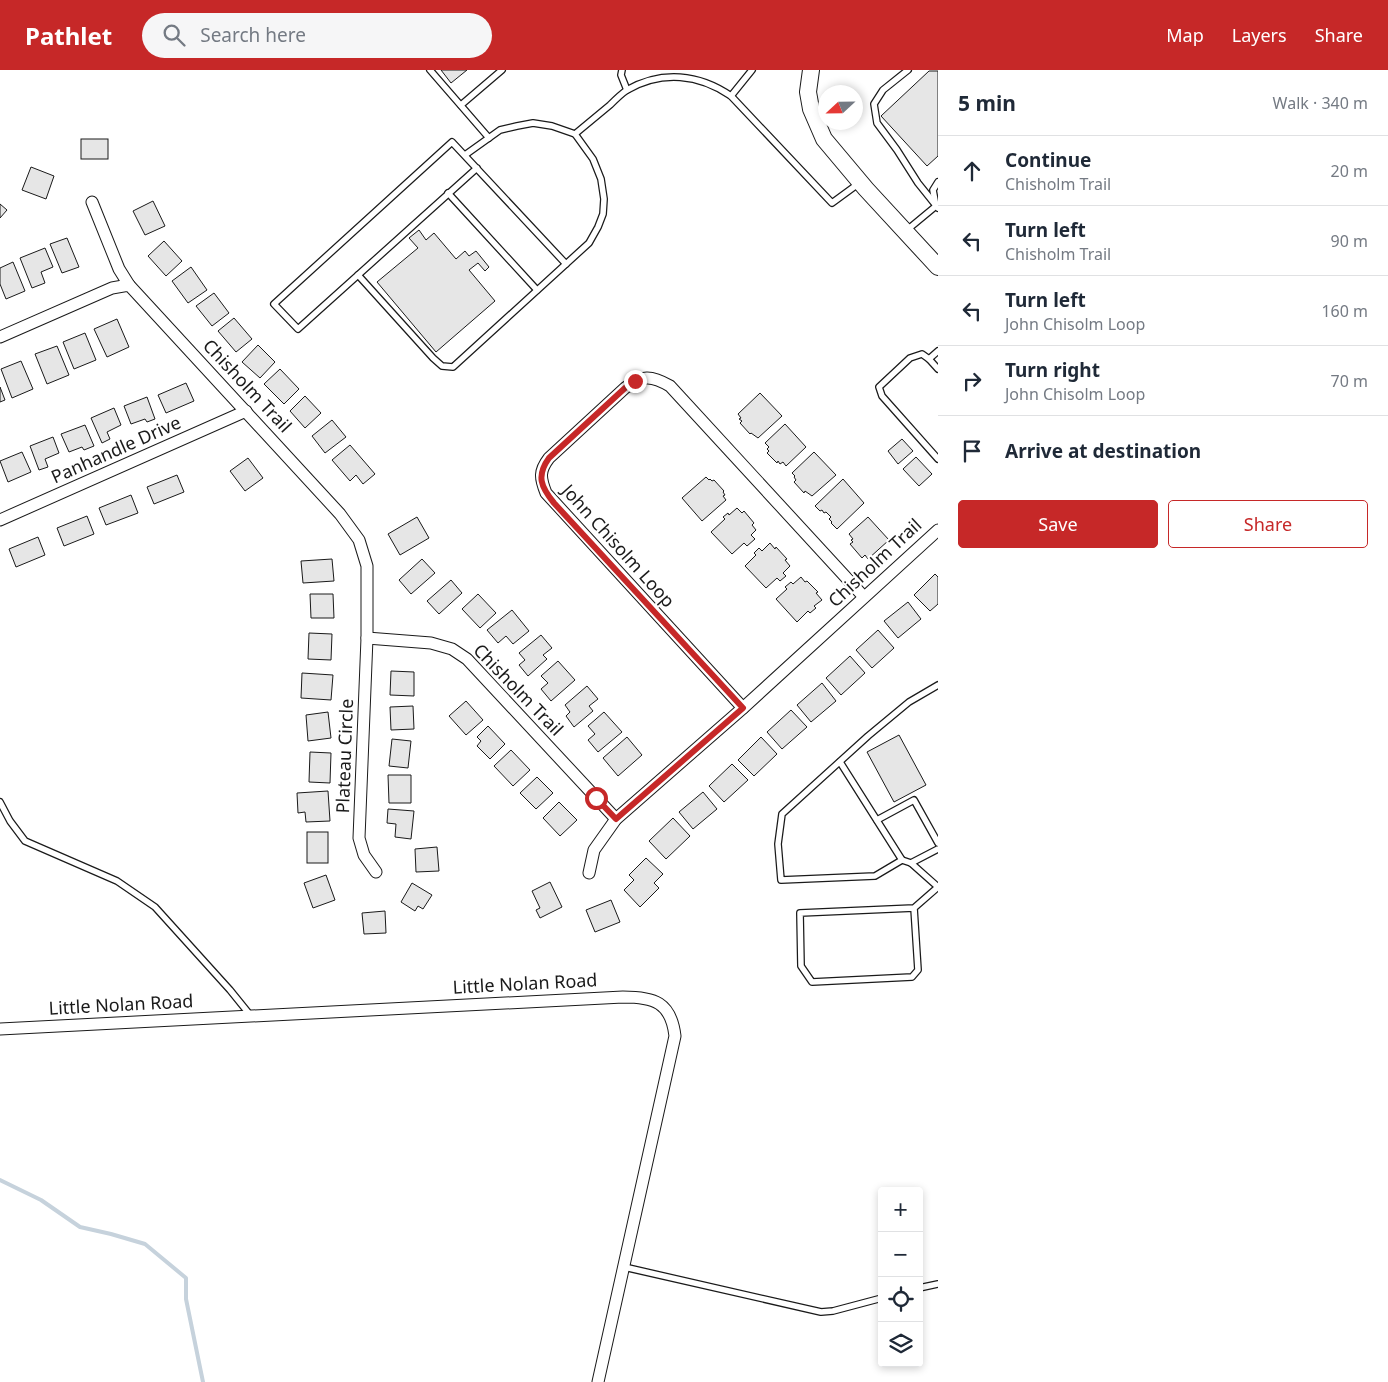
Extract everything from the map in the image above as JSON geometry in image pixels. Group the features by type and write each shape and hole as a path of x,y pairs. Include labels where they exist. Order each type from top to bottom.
{"main road":[{"path":"811,70 808,92 811,109 824,139 860,182 938,267"}],"street":[{"name":"Chisholm Trail","path":"92,202 128,285 340,514 359,540 367,566 367,638 431,642 452,649 467,659 616,819 743,708 938,530"},
{"path":"0,337 112,288 128,285"},
{"name":"John Chisolm Loop","path":"743,708 546,493 540,479 543,466 549,458 625,388 635,381 652,378 670,386 864,598"},
{"name":"Panhandle Drive","path":"0,520 246,411"},
{"name":"Plateau Circle","path":"367,638 359,838 364,855 376,872"},
{"path":"589,873 594,850 616,819"},
{"name":"Little Nolan Road","path":"0,1029 623,997 642,997 654,1000 665,1008 671,1017 675,1036 598,1382"}],"lane":[{"path":"430,70 489,138"},
{"path":"460,105 502,70"},
{"path":"622,70 621,75 627,90"},
{"path":"731,96 752,70"},
{"path":"908,70 883,90 874,104 877,122 918,183 937,207"},
{"path":"575,134 627,90 647,80 664,76 683,76 701,80 720,88 731,96 832,203 860,182"},
{"path":"358,275 433,358 442,366 453,367 589,243 603,214 604,199 601,178 593,159 575,134 552,126 533,123 500,130 466,156"},
{"path":"477,168 298,329 274,304 452,142 466,156 566,264"},
{"path":"937,207 934,190 938,182"},
{"path":"448,193 537,290"},
{"path":"906,232 937,207"},
{"path":"929,359 938,351"},
{"path":"938,369 922,354 910,358 879,387 882,396 938,459"},
{"path":"902,860 875,876 781,880 778,844 782,814 868,736 909,702 938,685"},
{"path":"840,762 902,860 911,863 938,887 914,908 800,913 801,966 812,982 912,977 918,970 914,908"},
{"path":"877,820 914,800 938,843"},
{"path":"0,802 10,821 25,841 117,880 155,907 230,990 250,1016"},
{"path":"911,863 938,849"},
{"path":"624,1267 821,1312 833,1311 878,1299"},
{"path":"923,1287 938,1284"}],"building":[{"path":"441,70 467,70 451,83"},
{"path":"929,71 938,71 938,156 927,166 881,116"},
{"path":"81,139 108,139 108,159 81,159"},
{"path":"31,167 54,176 46,199 22,190"},
{"path":"153,201 165,226 145,235 133,211"},
{"path":"0,204 7,210 0,218"},
{"path":"419,230 426,240 434,233 456,259 465,251 469,256 476,251 489,267 485,271 478,263 469,270 495,301 436,352 377,282 418,248 409,238"},
{"path":"67,238 79,267 62,273 50,244"},
{"path":"164,241 182,261 166,276 148,256"},
{"path":"45,248 53,267 41,272 45,283 32,288 20,258"},
{"path":"13,262 25,291 6,299 0,284 0,268"},
{"path":"191,267 207,290 188,303 172,281"},
{"path":"214,293 229,313 212,326 196,306"},
{"path":"234,318 252,339 236,352 218,331"},
{"path":"117,319 129,347 107,357 94,329"},
{"path":"85,333 96,360 74,369 63,342"},
{"path":"258,345 275,362 260,378 242,362"},
{"path":"57,346 69,375 47,384 35,354"},
{"path":"21,361 33,389 12,398 1,369"},
{"path":"280,369 299,389 284,404 264,384"},
{"path":"186,383 194,401 166,413 158,395"},
{"path":"0,387 5,400 0,402"},
{"path":"760,393 782,416 758,438 750,434 740,423 742,421 739,419 741,418 738,414"},
{"path":"305,396 321,413 305,428 290,411"},
{"path":"147,397 155,419 147,422 145,419 131,424 124,406"},
{"path":"114,408 121,425 107,432 110,439 102,443 91,418"},
{"path":"332,420 346,437 325,453 312,436"},
{"path":"785,424 806,447 786,466 783,462 780,464 778,461 777,463 767,453 769,447 765,443"},
{"path":"85,425 94,446 84,450 82,447 69,452 61,434"},
{"path":"53,437 59,453 45,459 48,467 39,470 30,446"},
{"path":"902,439 913,451 898,464 888,451"},
{"path":"350,445 375,474 363,484 356,475 350,481 332,460"},
{"path":"22,452 31,472 8,482 0,461"},
{"path":"814,452 836,475 812,496 805,491 804,493 794,482 796,480 792,473"},
{"path":"916,457 932,474 919,486 903,469"},
{"path":"248,458 263,478 245,491 230,471"},
{"path":"177,475 184,492 154,504 147,487"},
{"path":"706,477 709,480 714,480 724,491 725,495 723,496 726,500 702,521 682,498"},
{"path":"843,479 864,503 837,529 829,519 831,517 815,506"},
{"path":"131,495 138,513 106,525 99,508"},
{"path":"737,508 742,513 744,511 754,523 752,525 756,530 751,535 755,539 747,546 744,543 732,554 711,532 725,519 723,517 728,513 729,515"},
{"path":"87,516 94,534 64,546 57,528"},
{"path":"417,517 429,538 400,555 388,534"},
{"path":"868,517 889,540 868,559 865,555 862,558 850,544 853,542 851,540 853,539 849,534"},
{"path":"38,537 45,555 16,567 9,549"},
{"path":"770,543 787,559 785,560 790,566 783,573 786,576 780,581 777,578 766,588 745,566 756,555 754,553 759,548 762,551"},
{"path":"332,559 334,581 303,583 301,561"},
{"path":"422,559 435,573 411,594 399,580"},
{"path":"935,574 938,577 938,604 930,611 914,595"},
{"path":"801,577 818,592 816,593 822,600 814,606 816,608 810,613 808,611 797,622 776,599 787,589 785,587 791,582 793,584"},
{"path":"451,580 462,593 439,614 427,601"},
{"path":"310,594 333,594 334,618 311,618"},
{"path":"478,594 496,613 480,628 462,609"},
{"path":"908,602 921,619 898,638 884,621"},
{"path":"512,610 529,631 513,644 506,636 498,643 487,630"},
{"path":"878,630 894,648 872,668 856,650"},
{"path":"309,633 332,634 331,660 308,659"},
{"path":"541,635 552,648 543,655 547,659 528,676 519,665 525,660 519,653"},
{"path":"850,656 865,673 841,695 826,678"},
{"path":"558,661 575,680 551,701 541,689 548,683 541,676"},
{"path":"391,671 414,672 414,696 390,695"},
{"path":"302,673 333,675 331,700 301,698"},
{"path":"822,683 836,701 811,722 797,705"},
{"path":"587,686 598,699 589,706 593,711 574,727 566,716 570,712 565,705"},
{"path":"466,701 483,720 466,735 449,716"},
{"path":"413,706 414,729 391,730 390,707"},
{"path":"791,710 807,727 782,749 767,732"},
{"path":"328,712 331,738 308,741 306,715"},
{"path":"604,712 622,732 598,752 588,740 595,734 588,726"},
{"path":"488,726 505,744 490,759 477,746 481,741 477,737"},
{"path":"899,735 926,785 894,802 867,752"},
{"path":"627,737 642,755 618,776 603,758"},
{"path":"761,737 777,754 754,776 738,760"},
{"path":"392,739 411,741 408,768 389,766"},
{"path":"511,750 530,770 513,786 494,766"},
{"path":"310,752 331,753 330,783 309,782"},
{"path":"732,764 748,780 724,802 709,786"},
{"path":"388,775 411,775 411,803 389,803"},
{"path":"537,777 553,793 536,809 520,793"},
{"path":"328,791 330,821 306,822 305,812 298,813 297,793"},
{"path":"703,792 717,809 693,829 679,812"},
{"path":"559,802 577,820 560,836 543,818"},
{"path":"388,809 414,811 411,839 395,837 396,824 387,823"},
{"path":"673,818 690,836 666,859 649,841"},
{"path":"307,832 328,832 328,863 307,863"},
{"path":"437,847 439,871 416,872 415,849"},
{"path":"646,858 663,874 654,883 659,888 640,907 624,890 634,880 629,875"},
{"path":"326,875 335,900 313,908 304,883"},
{"path":"550,882 562,907 540,918 536,910 540,908 532,891"},
{"path":"412,883 432,895 423,909 418,906 415,911 401,902"},
{"path":"611,900 620,922 595,932 586,910"},
{"path":"385,911 386,933 364,934 362,913"}],"waterway":[{"path":"0,1180 41,1200 80,1227 145,1244 186,1278 186,1299 203,1382"}],"route":[{"path":"596,798 616,819 743,708 554,503 546,493 540,479 543,466 549,458 635,381"}]}
